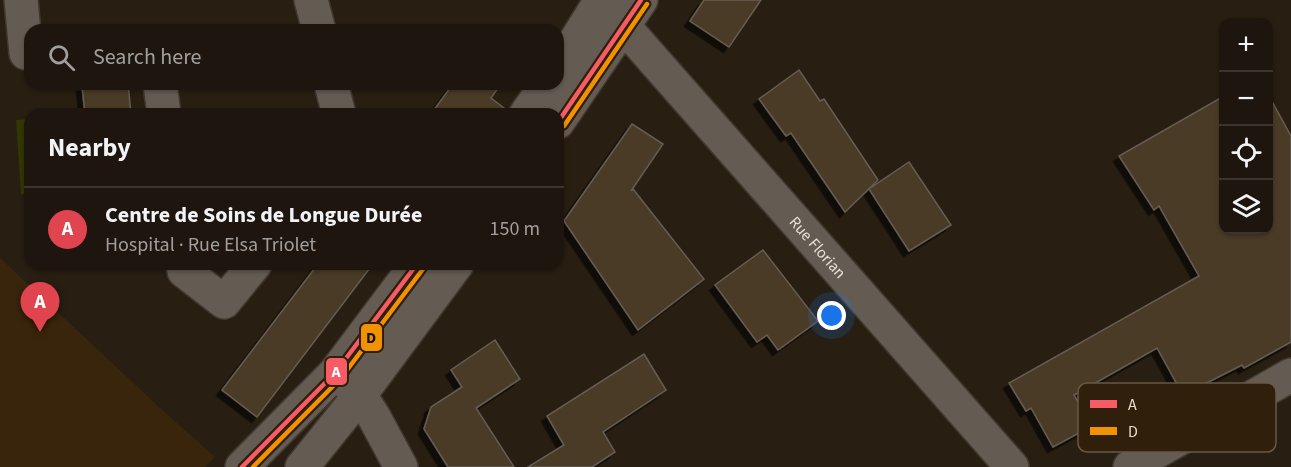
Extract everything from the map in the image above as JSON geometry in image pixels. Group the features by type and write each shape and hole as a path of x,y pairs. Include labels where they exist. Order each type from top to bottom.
{"street":[{"path":"21,0 24,32"},
{"path":"311,0 317,24"},
{"path":"564,59 601,0"},
{"name":"Rue Florian","path":"601,0 632,13 1012,467"},
{"path":"564,113 632,13"},
{"path":"161,90 163,108"},
{"path":"333,90 338,108"},
{"path":"530,108 543,90"},
{"path":"184,270 224,302 250,270"},
{"path":"268,467 289,443 325,384 412,270"},
{"path":"302,467 453,270"},
{"path":"1276,384 1291,375"},
{"path":"325,384 360,394 401,467"},
{"path":"242,467 325,384"},
{"path":"1130,467 1156,452"}],"shaded area":[{"path":"0,258 215,457 205,467 0,467"}],"green space":[{"path":"24,119 24,194 21,194 16,120"}],"building":[{"path":"704,0 761,0 729,47 690,21"},
{"path":"799,70 820,101 824,99 878,180 845,212 791,133 786,136 759,99"},
{"path":"82,90 129,90 130,108 84,108"},
{"path":"449,90 497,90 491,98 504,108 435,108"},
{"path":"1219,99 1219,234 1273,234 1273,103 1291,136 1291,342 1244,368 1242,365 1207,383 1176,383 1157,348 1095,383 1078,383 1078,393 1074,395 1078,402 1078,434 1053,447 1031,408 1026,411 1009,383 1199,276 1159,206 1154,210 1119,156"},
{"path":"632,124 663,144 631,191 633,189 704,279 638,330 564,221"},
{"path":"909,162 951,225 909,251 869,189"},
{"path":"763,250 818,321 778,350 767,335 757,342 715,285"},
{"path":"313,270 368,270 257,417 222,390"},
{"path":"495,340 520,379 476,408 514,467 448,467 424,429 431,407 462,387 451,370"},
{"path":"644,354 666,390 603,432 615,452 592,467 528,467 564,445 547,416"}],"transit line":[{"name":"A","path":"564,113 641,0"},
{"name":"D","path":"564,126 647,4"},
{"name":"A","path":"242,467 335,373 412,270"},
{"name":"D","path":"253,467 341,378 422,270"}],"place":[{"name":"Centre de Soins de Longue Durée","path":"40,332"}]}
